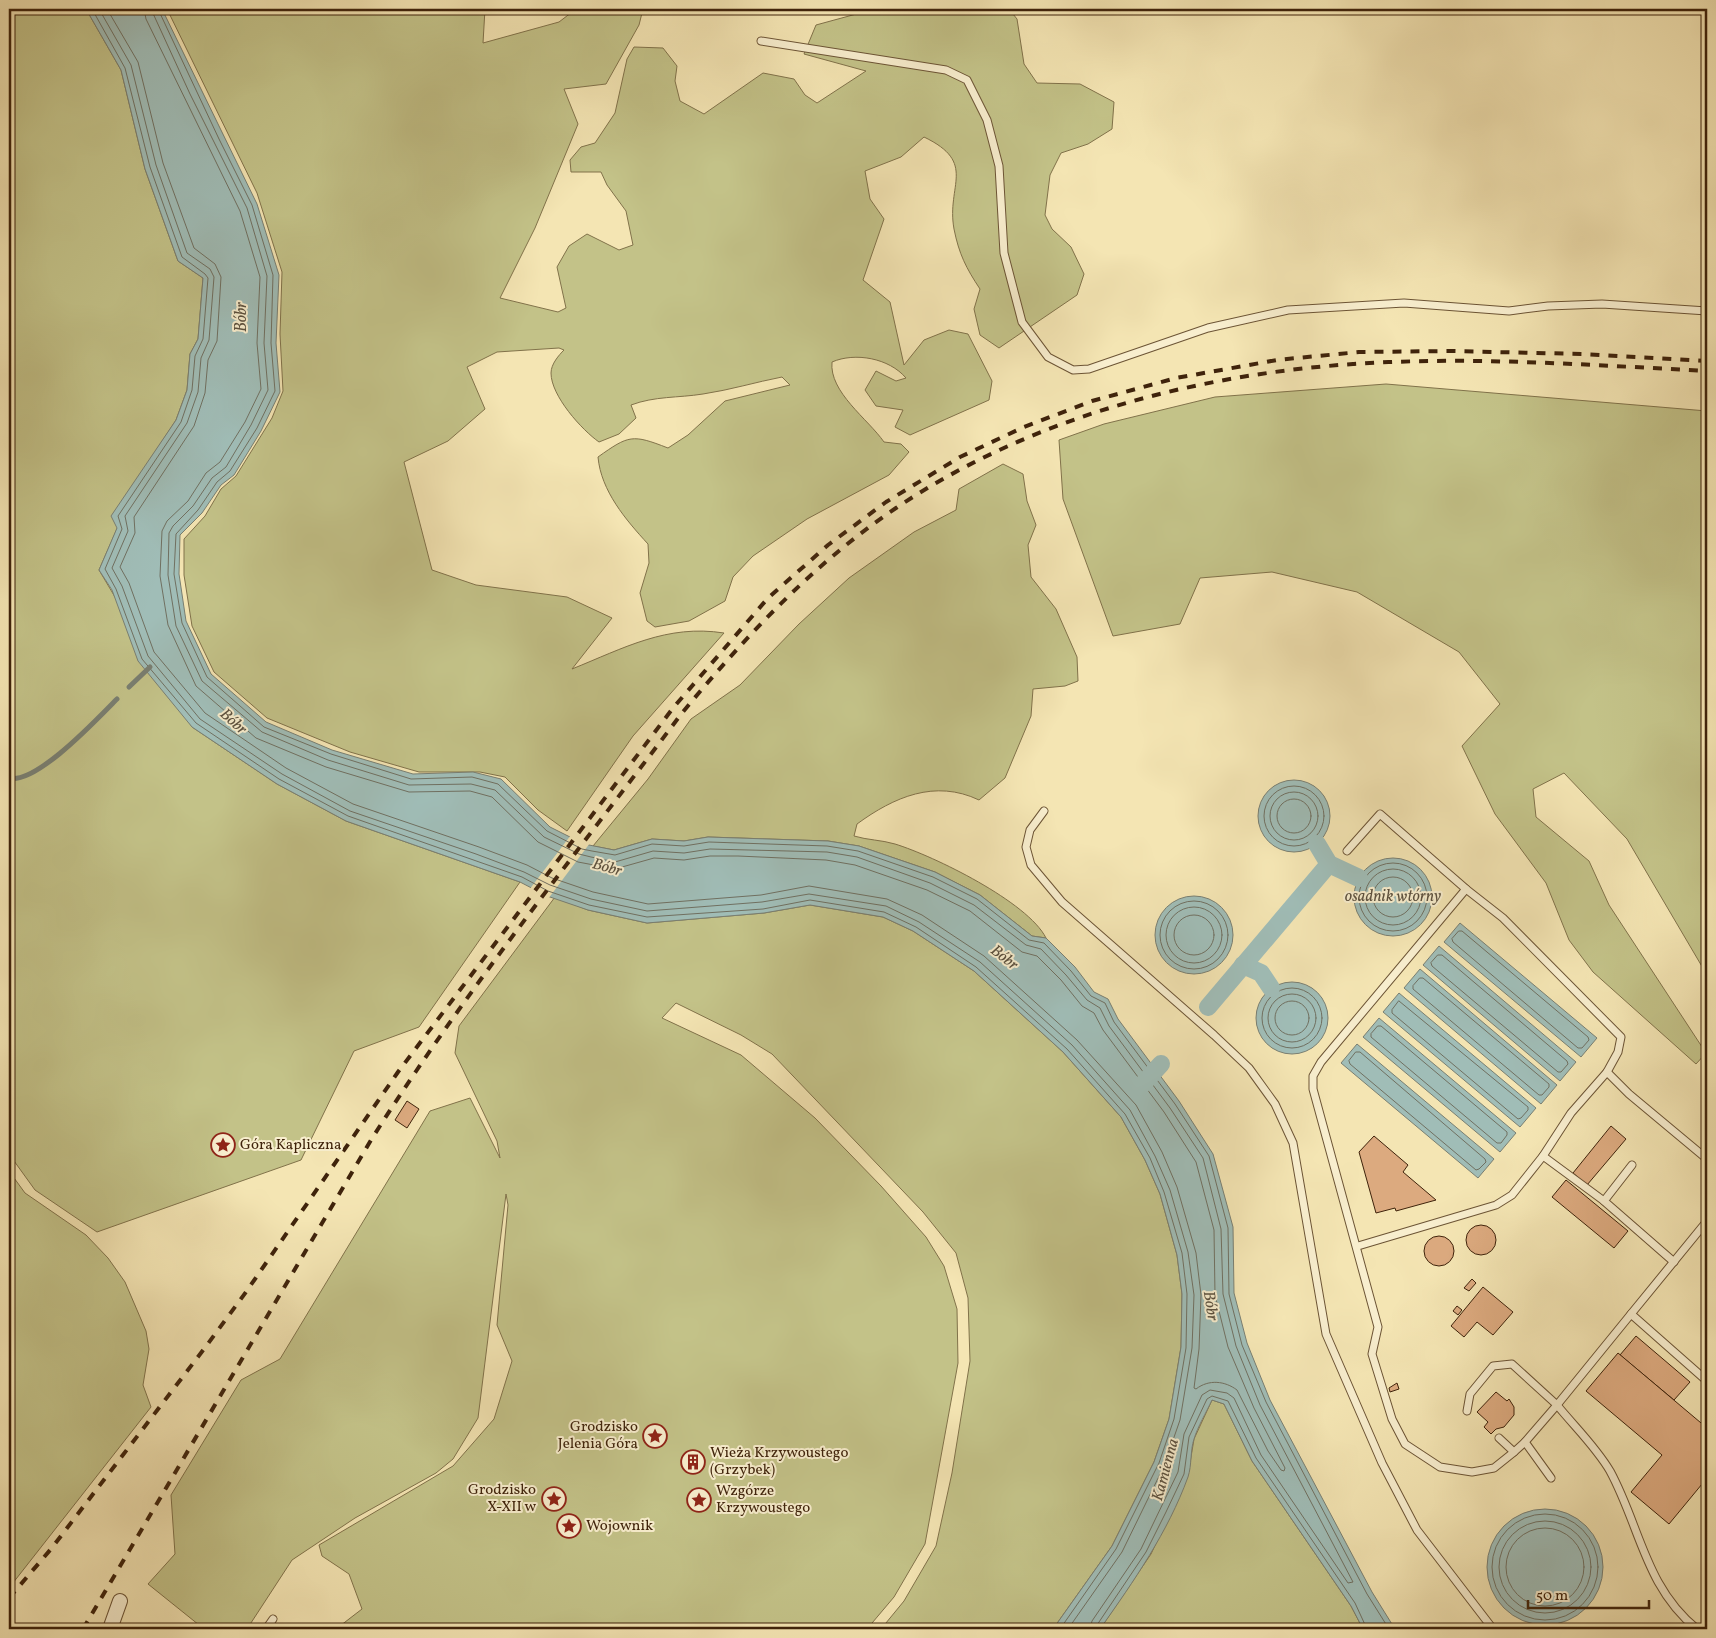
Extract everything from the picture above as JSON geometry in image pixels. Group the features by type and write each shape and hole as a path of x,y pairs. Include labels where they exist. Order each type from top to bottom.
{"street":[{"path":"110,1629 120,1601"}],"lane":[{"path":"761,40 946,70 967,80 987,120 999,166 1004,253 1022,322 1048,357 1073,370 1089,369 1208,328 1288,310 1404,303 1508,311 1548,306 1602,304 1707,311"},
{"path":"1044,811 1030,830 1026,847 1031,865 1062,902 1249,1068 1276,1104 1293,1143 1314,1274 1326,1334 1382,1463 1417,1530 1493,1629"},
{"path":"1346,851 1380,814 1466,889 1503,918 1621,1038 1618,1052 1607,1072 1571,1113 1544,1156 1512,1196 1496,1205 1358,1246"},
{"path":"1466,889 1321,1062 1313,1076 1313,1089 1358,1246 1378,1326 1372,1354 1392,1418 1405,1444 1440,1467 1472,1472 1494,1468 1525,1442 1557,1405 1707,1221"},
{"path":"1607,1072 1629,1094 1707,1159"},
{"path":"1544,1156 1604,1201 1674,1262"},
{"path":"1604,1201 1632,1165"},
{"path":"1631,1314 1707,1381"},
{"path":"1467,1411 1470,1394 1492,1366 1512,1364 1557,1405 1610,1470 1659,1585 1680,1615 1697,1629"},
{"path":"1499,1438 1514,1452"},
{"path":"1525,1442 1551,1478"},
{"path":"266,1629 273,1618"}],"shaded area":[{"path":"9,9 86,9 121,70 145,169 178,261 203,278 198,339 190,354 187,390 176,420 141,474 99,570 192,727 277,784 346,821 520,882 419,1027 354,1051 301,1160 97,1232 35,1190 9,1154"},
{"path":"167,9 485,9 483,43 559,22 576,9 643,9 639,25 606,84 564,89 578,124 535,228 500,298 558,312 566,308 557,267 569,246 587,234 619,250 633,245 626,211 607,185 601,172 571,172 570,160 581,147 595,143 615,113 627,59 634,47 663,48 677,66 675,81 680,101 704,114 763,73 794,79 805,95 817,103 866,71 804,54 816,25 860,13 865,9 1009,9 1017,19 1024,64 1037,83 1080,84 1114,102 1112,129 1088,144 1061,153 1050,175 1045,215 1052,229 1071,247 1084,274 1077,295 999,348 980,335 974,309 980,289 964,260 954,229 953,213 956,176 955,166 950,156 924,137 901,157 865,171 870,199 884,219 863,280 890,302 904,365 924,340 949,330 968,334 992,381 989,400 910,435 895,427 903,410 876,406 865,390 876,371 896,381 906,378 899,371 881,362 861,357 851,357 832,362 837,384 851,405 884,442 901,444 909,452 889,475 807,519 753,556 733,577 725,601 689,621 655,627 647,621 640,593 649,563 648,544 623,515 609,493 600,470 598,457 617,444 631,439 646,440 668,448 688,435 725,401 790,385 782,377 713,392 640,402 631,405 636,418 619,434 599,442 576,421 562,402 552,382 552,366 564,350 559,348 497,352 467,367 485,409 448,441 404,462 432,570 476,585 567,597 612,618 572,669 628,646 665,635 703,631 724,633 633,736 567,831 538,810 505,777 480,772 419,772 350,752 267,718 214,672 192,626 184,575 184,539 205,516 221,489 236,476 272,418 283,391 280,334 282,272 257,193"},
{"path":"1386,384 1707,411 1707,975 1627,839 1564,773 1533,789 1536,817 1589,861 1609,905 1706,1053 1696,1064 1593,972 1569,940 1546,883 1495,814 1462,746 1500,704 1459,652 1357,592 1272,572 1200,578 1180,624 1113,636 1063,499 1059,440 1104,424 1215,397"},
{"path":"1003,464 1023,474 1027,501 1036,525 1028,545 1031,577 1056,609 1077,657 1078,681 1065,686 1033,689 1031,716 1005,778 979,800 947,791 915,794 900,799 871,814 857,824 854,836 895,844 912,850 978,882 1020,910 1036,924 1046,938 1032,936 980,895 935,872 859,846 828,841 708,837 684,841 652,839 614,850 593,846 648,779 691,719 740,685 799,624 849,578 914,532 956,510 959,489"},
{"path":"555,897 588,910 647,923 764,913 810,905 883,917 913,931 974,971 1063,1052 1121,1117 1145,1160 1160,1194 1177,1255 1182,1294 1181,1347 1169,1419 1154,1462 1112,1546 1053,1629 881,1629 904,1601 936,1546 952,1473 970,1361 968,1298 956,1253 923,1212 772,1054 741,1035 676,1003 662,1018 741,1055 815,1118 881,1186 926,1237 944,1266 957,1309 958,1363 925,1544 894,1597 867,1629 336,1629 362,1609 349,1574 322,1556 319,1545 453,1466 494,1419 512,1361 497,1325 508,1205 506,1194 478,1418 453,1459 436,1473 355,1518 292,1560 247,1629 204,1629 148,1584 175,1554 171,1495 241,1380 280,1359 430,1111 470,1098 500,1158 497,1141 455,1053 459,1026"},
{"path":"9,1171 25,1193 86,1235 108,1258 125,1282 146,1331 149,1349 143,1385 151,1407 9,1588"},
{"path":"1212,1400 1224,1404 1252,1461 1351,1606 1363,1629 1100,1629 1151,1554 1188,1475 1194,1439"}],"water":[{"path":"86,9 162,9 257,204 279,275 276,343 280,392 261,431 234,475 221,485 202,513 180,535 179,574 186,621 211,674 266,722 332,750 413,774 473,772 501,779 550,827 584,844 614,850 652,839 684,841 708,837 828,841 859,846 935,872 980,895 1032,936 1046,938 1075,967 1094,992 1108,999 1118,1019 1179,1101 1213,1154 1233,1227 1234,1293 1247,1343 1270,1400 1372,1592 1395,1629 1363,1629 1351,1606 1252,1461 1224,1404 1212,1400 1196,1434 1188,1477 1171,1517 1138,1574 1113,1611 1100,1629 1053,1629 1112,1546 1154,1462 1169,1419 1181,1347 1182,1294 1177,1255 1160,1194 1145,1160 1121,1117 1063,1052 974,971 913,931 883,917 810,905 764,913 647,923 588,910 547,896 520,882 346,821 277,784 192,727 138,661 112,590 99,570 117,528 111,516 176,420 187,390 190,354 198,339 203,278 178,261 145,169 121,70"},
{"path":"1294,780 1314,786 1324,796 1330,816 1324,836 1314,846 1294,852 1274,846 1264,836 1258,816 1264,796 1274,786"},
{"name":"osadnik wtórny","path":"1393,858 1408,861 1421,869 1429,882 1432,897 1429,912 1421,925 1408,933 1393,936 1378,933 1365,925 1357,912 1354,897 1357,882 1365,869 1378,861"},
{"path":"1194,896 1209,899 1222,907 1230,920 1233,935 1230,950 1222,963 1209,971 1194,974 1179,971 1166,963 1158,950 1155,935 1158,920 1166,907 1179,899"},
{"path":"1460,923 1597,1038 1581,1057 1444,942"},
{"path":"1439,946 1576,1062 1560,1081 1423,965"},
{"path":"1420,969 1557,1085 1541,1104 1404,988"},
{"path":"1292,982 1312,988 1322,998 1328,1018 1322,1038 1312,1048 1292,1054 1272,1048 1262,1038 1256,1018 1262,998 1272,988"},
{"path":"1399,993 1536,1108 1520,1127 1383,1012"},
{"path":"1379,1018 1516,1133 1500,1152 1363,1037"},
{"path":"1357,1044 1494,1159 1478,1178 1341,1063"},
{"path":"1545,1509 1567,1514 1586,1526 1598,1545 1603,1567 1598,1589 1586,1608 1567,1620 1545,1625 1523,1620 1504,1608 1492,1589 1487,1567 1492,1545 1504,1526 1523,1514"}],"pier":[{"path":"571,835 590,843 548,899 529,890"}],"building":[{"path":"407,1101 419,1109 407,1128 395,1120"},
{"path":"1611,1126 1626,1139 1587,1185 1573,1173"},
{"path":"1374,1136 1408,1165 1403,1172 1436,1200 1396,1211 1395,1208 1376,1213 1359,1152"},
{"path":"1566,1180 1628,1231 1614,1248 1552,1197"},
{"path":"1481,1225 1487,1226 1495,1234 1495,1246 1487,1254 1481,1255 1475,1254 1467,1246 1466,1240 1467,1234 1475,1226"},
{"path":"1439,1236 1445,1237 1453,1245 1453,1257 1445,1265 1439,1266 1433,1265 1425,1257 1424,1251 1425,1245 1433,1237"},
{"path":"1472,1279 1476,1283 1469,1291 1464,1288"},
{"path":"1483,1287 1513,1312 1493,1335 1477,1322 1464,1337 1451,1326"},
{"path":"1457,1306 1462,1310 1458,1315 1453,1311"},
{"path":"1636,1336 1690,1382 1674,1400 1620,1355"},
{"path":"1618,1353 1707,1428 1707,1478 1669,1524 1631,1492 1662,1455 1586,1391"},
{"path":"1397,1383 1399,1389 1390,1392 1389,1388"},
{"path":"1496,1392 1507,1401 1509,1399 1514,1407 1514,1415 1504,1427 1496,1429 1491,1434 1484,1427 1488,1422 1477,1412"},
{"name":"Wieża Krzywoustego (Grzybek)","path":"693,1452 700,1455 703,1462 700,1469 693,1472 686,1469 683,1462 686,1455"}],"waterway":[{"path":"129,687 150,667"},
{"path":"9,778 21,777 35,771 50,761 82,734 117,699"},
{"path":"1317,844 1329,864 1359,878"},
{"path":"1208,1007 1329,864"},
{"path":"1243,965 1261,973 1271,988"},
{"path":"1140,1087 1161,1064"}],"railway":[{"path":"9,1598 51,1549 204,1349 246,1292 398,1072 673,708 768,598 828,545 886,502 960,457 1024,427 1092,401 1176,378 1277,360 1359,352 1451,351 1582,354 1707,361"},
{"path":"83,1629 371,1140 444,1030 682,713 730,657 781,603 836,553 896,508 948,476 1001,449 1057,426 1115,406 1233,378 1353,364 1442,361 1530,362 1707,371"}],"place":[{"name":"Góra Kapliczna","path":"223,1145"},
{"name":"Grodzisko Jelenia Góra","path":"655,1436"},
{"name":"Wieża Krzywoustego (Grzybek)","path":"693,1462"},
{"name":"Grodzisko X-XII w","path":"554,1499"},
{"name":"Wzgórze Krzywoustego","path":"699,1500"},
{"name":"Wojownik","path":"569,1526"}],"water label":[{"name":"Bóbr","path":"242,317"},
{"name":"Bóbr","path":"233,722"},
{"name":"Bóbr","path":"607,868"},
{"name":"Bóbr","path":"1004,958"},
{"name":"Bóbr","path":"1210,1306"},
{"name":"Kamienna","path":"1166,1470"}]}
